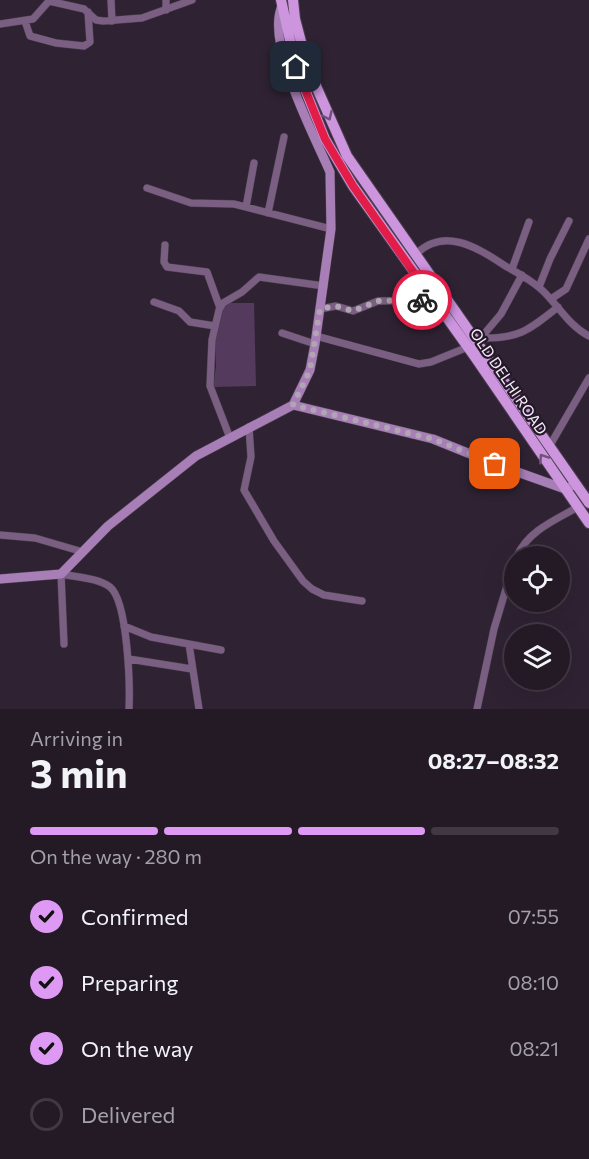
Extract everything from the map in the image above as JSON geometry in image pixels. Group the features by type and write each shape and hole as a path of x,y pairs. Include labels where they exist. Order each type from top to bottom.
{"main road":[{"name":"OLD DELHI ROAD","path":"292,0 308,68 347,156 549,447 589,523"},
{"name":"OLD DELHI ROAD","path":"281,3 296,67 325,139 353,186 433,300 475,342 571,486 589,503"},
{"path":"0,579 61,574 108,526 196,456 293,405 310,370 316,340 331,229 331,175 292,85 277,22 281,3"},
{"path":"293,405 433,439 495,464 571,486"}],"street":[{"path":"111,0 112,21"},
{"path":"166,0 166,10"},
{"path":"0,24 37,18 45,4 51,1 88,12 96,20 112,21 142,18 192,0"},
{"path":"25,21 30,36 56,43 84,46 89,44 91,39 88,12"},
{"path":"268,213 284,137"},
{"path":"246,207 254,163"},
{"path":"147,188 191,203 228,203 331,229"},
{"path":"539,288 550,259 569,221"},
{"path":"512,269 529,222"},
{"path":"551,299 566,289 589,239"},
{"path":"415,255 424,246 434,242 454,242 473,246 522,275 539,288 574,326 589,336"},
{"path":"165,245 164,262 167,267 203,271 209,274 220,308"},
{"path":"475,342 501,314 522,275"},
{"path":"230,438 210,386 211,349 220,308 225,301 242,292 259,277 268,276 324,286"},
{"path":"320,309 336,306 353,311 378,301 433,300"},
{"path":"154,302 179,311 190,322 215,326"},
{"path":"282,333 418,364 431,362 475,342 518,335 558,307"},
{"path":"549,447 589,378"},
{"path":"249,427 250,462 244,490 247,499 294,572 312,589 324,595 362,601"},
{"path":"522,546 534,534 583,508"},
{"path":"0,535 35,538 83,552"},
{"path":"64,644 61,574 102,583 113,590 120,608 129,659 129,709"},
{"path":"477,709 494,628 504,595"},
{"path":"124,626 145,636 221,650"},
{"path":"189,644 198,709"},
{"path":"129,659 192,669"}],"shaded area":[{"path":"224,303 254,303 256,386 213,387 216,366 215,342"}],"way so far":[{"path":"422,300 378,301 369,303 357,311 336,306 320,309 310,370 293,405 433,439 495,464"}],"route":[{"path":"296,67 325,139 353,186 433,300 422,300"}]}
